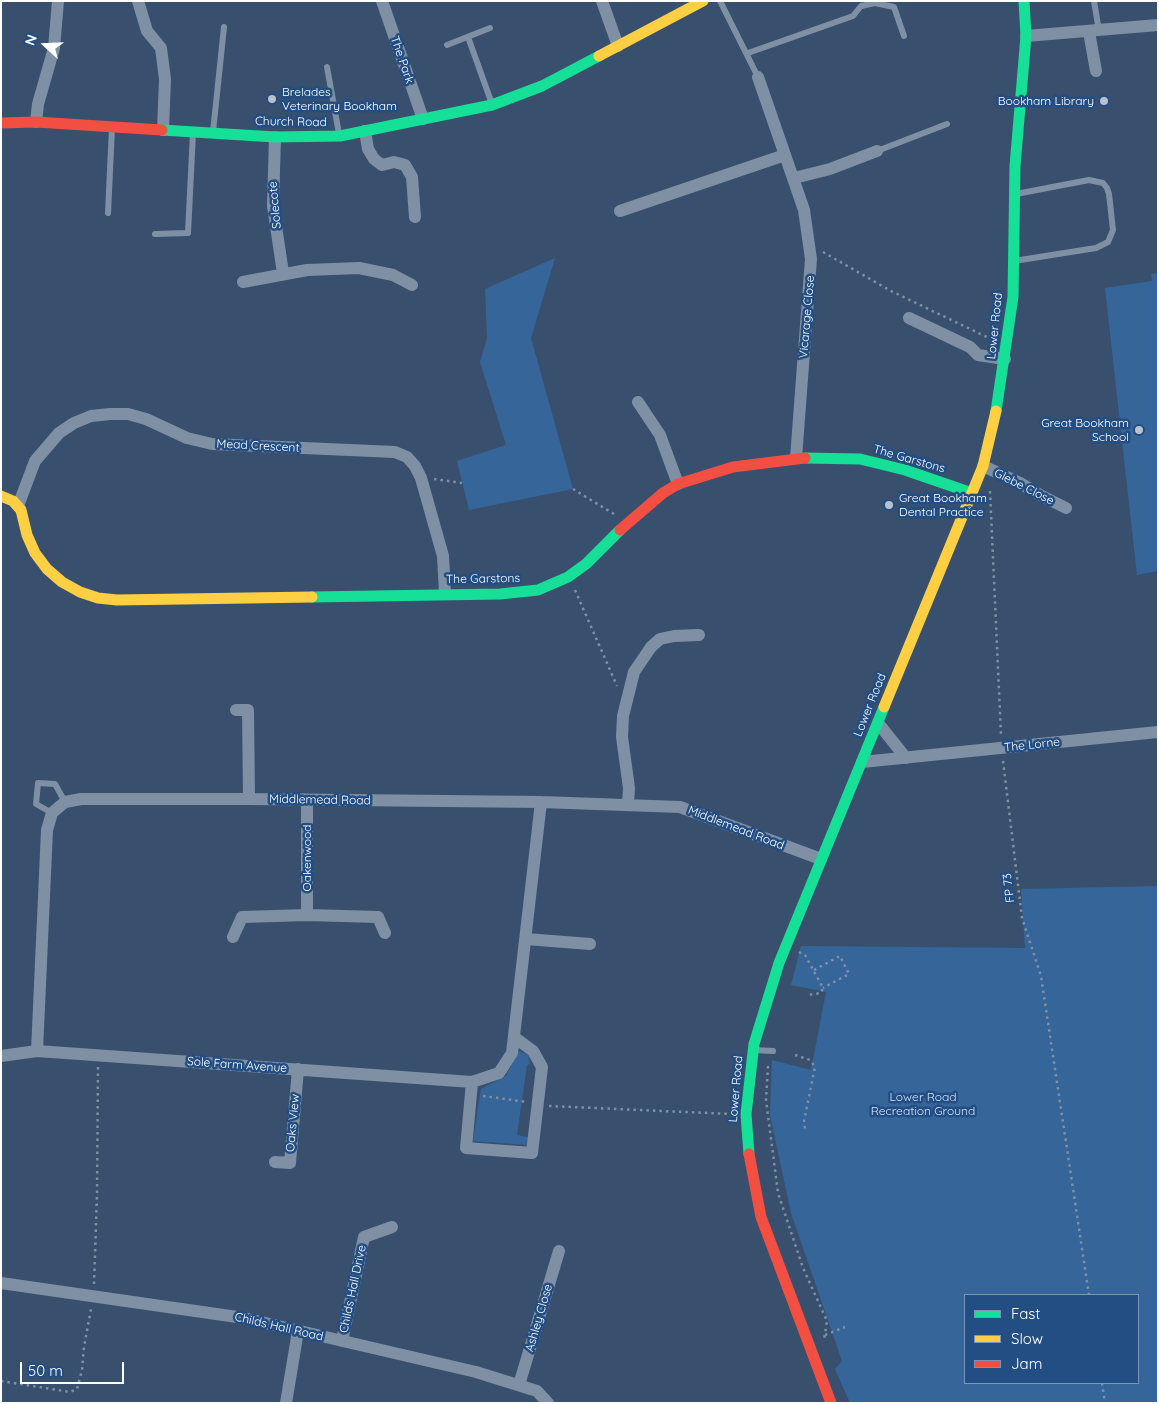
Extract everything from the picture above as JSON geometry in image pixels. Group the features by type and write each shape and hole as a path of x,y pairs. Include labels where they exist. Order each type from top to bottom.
{"street":[{"path":"36,122 38,104 54,48 58,1"},
{"path":"138,1 147,31 161,48 165,79 163,130"},
{"name":"The Park","path":"382,1 423,119"},
{"path":"602,1 618,46"},
{"name":"Church Road","path":"1,123 36,122 275,137 340,136 492,105 542,86 702,1"},
{"name":"Lower Road","path":"831,1403 790,1298 761,1216 747,1142 746,1114 753,1049 763,1011 785,947 983,466 995,421 1007,346 1012,297 1018,118 1026,36 1024,1"},
{"path":"1026,36 1158,25"},
{"path":"1094,31 1096,72"},
{"name":"Vicarage Close","path":"758,77 804,210 809,244 811,276 796,458"},
{"path":"365,131 368,148 374,159 382,165 394,162 405,165 412,177 415,217"},
{"name":"Solecote","path":"275,137 273,206 283,273"},
{"path":"794,178 830,169 877,151"},
{"path":"620,211 785,155"},
{"path":"243,282 283,273 359,268 393,276 412,285"},
{"path":"909,318 970,347 978,355 1005,360"},
{"path":"638,402 660,436 678,484"},
{"name":"Mead Crescent","path":"18,506 35,461 52,440 74,423 91,416 128,414 146,419 187,438 212,444 395,452 407,458 415,466 420,476 443,556 445,593"},
{"name":"The Garstons","path":"18,506 35,553 47,569 62,582 98,598 116,600 523,593 546,587 586,564 628,523 663,493 678,484 747,464 796,458 860,459 883,464 972,493"},
{"name":"Glebe Close","path":"983,466 1020,483 1040,496 1066,508"},
{"path":"1,496 18,506"},
{"path":"628,804 629,788 622,737 626,697 634,672 651,647 660,640 674,636 699,635"},
{"path":"236,710 248,710 249,800"},
{"path":"878,723 906,758"},
{"name":"The Lorne","path":"862,762 1158,732"},
{"name":"Middlemead Road","path":"65,802 81,799 307,800 541,802 680,807 821,859"},
{"name":"Oakenwood","path":"307,800 307,915"},
{"path":"37,1051 47,830 52,813 65,802"},
{"name":"Sole Farm Avenue","path":"1,1056 37,1051 298,1069 472,1088 499,1073 512,1053 541,802"},
{"path":"233,937 242,917 307,915 378,917 385,933"},
{"path":"526,939 590,944"},
{"path":"472,1088 466,1148 532,1153 542,1067 533,1051 514,1037"},
{"name":"Oaks View","path":"275,1162 290,1163 298,1069"},
{"name":"Childs Hall Drive","path":"342,1340 364,1237 392,1227"},
{"name":"Ashley Close","path":"520,1385 559,1251"},
{"name":"Childs Hall Road","path":"1,1283 244,1318 476,1372 537,1391 548,1403"},
{"path":"286,1403 298,1331"}],"lane":[{"path":"720,1 748,53 758,77"},
{"path":"1094,1 1094,31"},
{"path":"748,53 853,16 861,6 875,3 894,7 904,36"},
{"path":"213,133 224,27"},
{"path":"448,45 490,28"},
{"path":"468,37 492,105"},
{"path":"327,67 340,136"},
{"path":"877,151 947,124"},
{"path":"108,213 112,126"},
{"path":"155,234 188,233 194,132"},
{"path":"1013,261 1096,248 1108,242 1113,230 1109,194 1103,183 1089,180 1014,194"},
{"path":"52,813 36,804 38,783 55,784 65,802"},
{"path":"753,1049 771,1051"}],"path":[{"path":"809,244 891,291 1007,346"},
{"path":"420,476 462,483"},
{"name":"FP 73","path":"978,478 990,488 1001,748 1022,918 1041,976 1089,1294"},
{"path":"573,489 628,523"},
{"path":"568,576 617,686 626,697"},
{"path":"785,947 805,955 823,988"},
{"path":"808,995 821,993 823,988 849,974 840,956 814,970"},
{"path":"771,1051 766,1100 778,1193 803,1268 827,1322"},
{"path":"795,1055 810,1060 816,1067 804,1121 805,1129 802,1129"},
{"path":"1,1381 70,1392 77,1389 82,1370 84,1347 94,1295 98,1056"},
{"path":"472,1088 539,1104 734,1114"},
{"path":"825,1336 844,1326"},
{"path":"1102,1384 1105,1403"}],"green space":[{"path":"555,258 531,338 573,489 469,510 457,461 506,445 480,362 487,338 485,289"},
{"name":"Great Bookham School","path":"1158,273 1158,571 1137,575 1105,288 1152,281 1151,274"},
{"name":"Lower Road Recreation Ground","path":"1158,886 1158,1403 850,1403 835,1369 842,1361 791,1213 770,1115 772,1060 811,1070 826,992 791,985 801,946 1025,948 1021,889"},
{"path":"519,1051 528,1055 530,1064 527,1065 517,1135 528,1137 527,1145 473,1141 481,1089 506,1076"}],"traffic: fast":[{"path":"996,411 1013,297 1015,166 1026,36 1024,1"},
{"path":"162,130 275,137 340,136 492,105 542,86 599,56"},
{"path":"805,458 860,459 905,470 972,493"},
{"path":"312,597 500,594 538,590 568,577 586,564 620,530"},
{"path":"749,1154 746,1114 754,1044 779,963 884,707"}],"traffic: slow":[{"path":"599,56 703,1"},
{"path":"884,707 983,466 996,411"},
{"path":"1,496 13,501 21,510 27,535 35,553 47,569 62,582 80,592 98,598 117,600 312,597"}],"traffic: jam":[{"path":"1,123 36,122 162,130"},
{"path":"620,530 663,493 678,484 733,467 805,458"},
{"path":"749,1154 761,1217 831,1403"}],"place":[{"name":"Brelades Veterinary Bookham","path":"272,99"},
{"name":"Bookham Library","path":"1104,101"},
{"name":"Great Bookham School","path":"1139,430"},
{"name":"Great Bookham Dental Practice","path":"889,505"}]}
